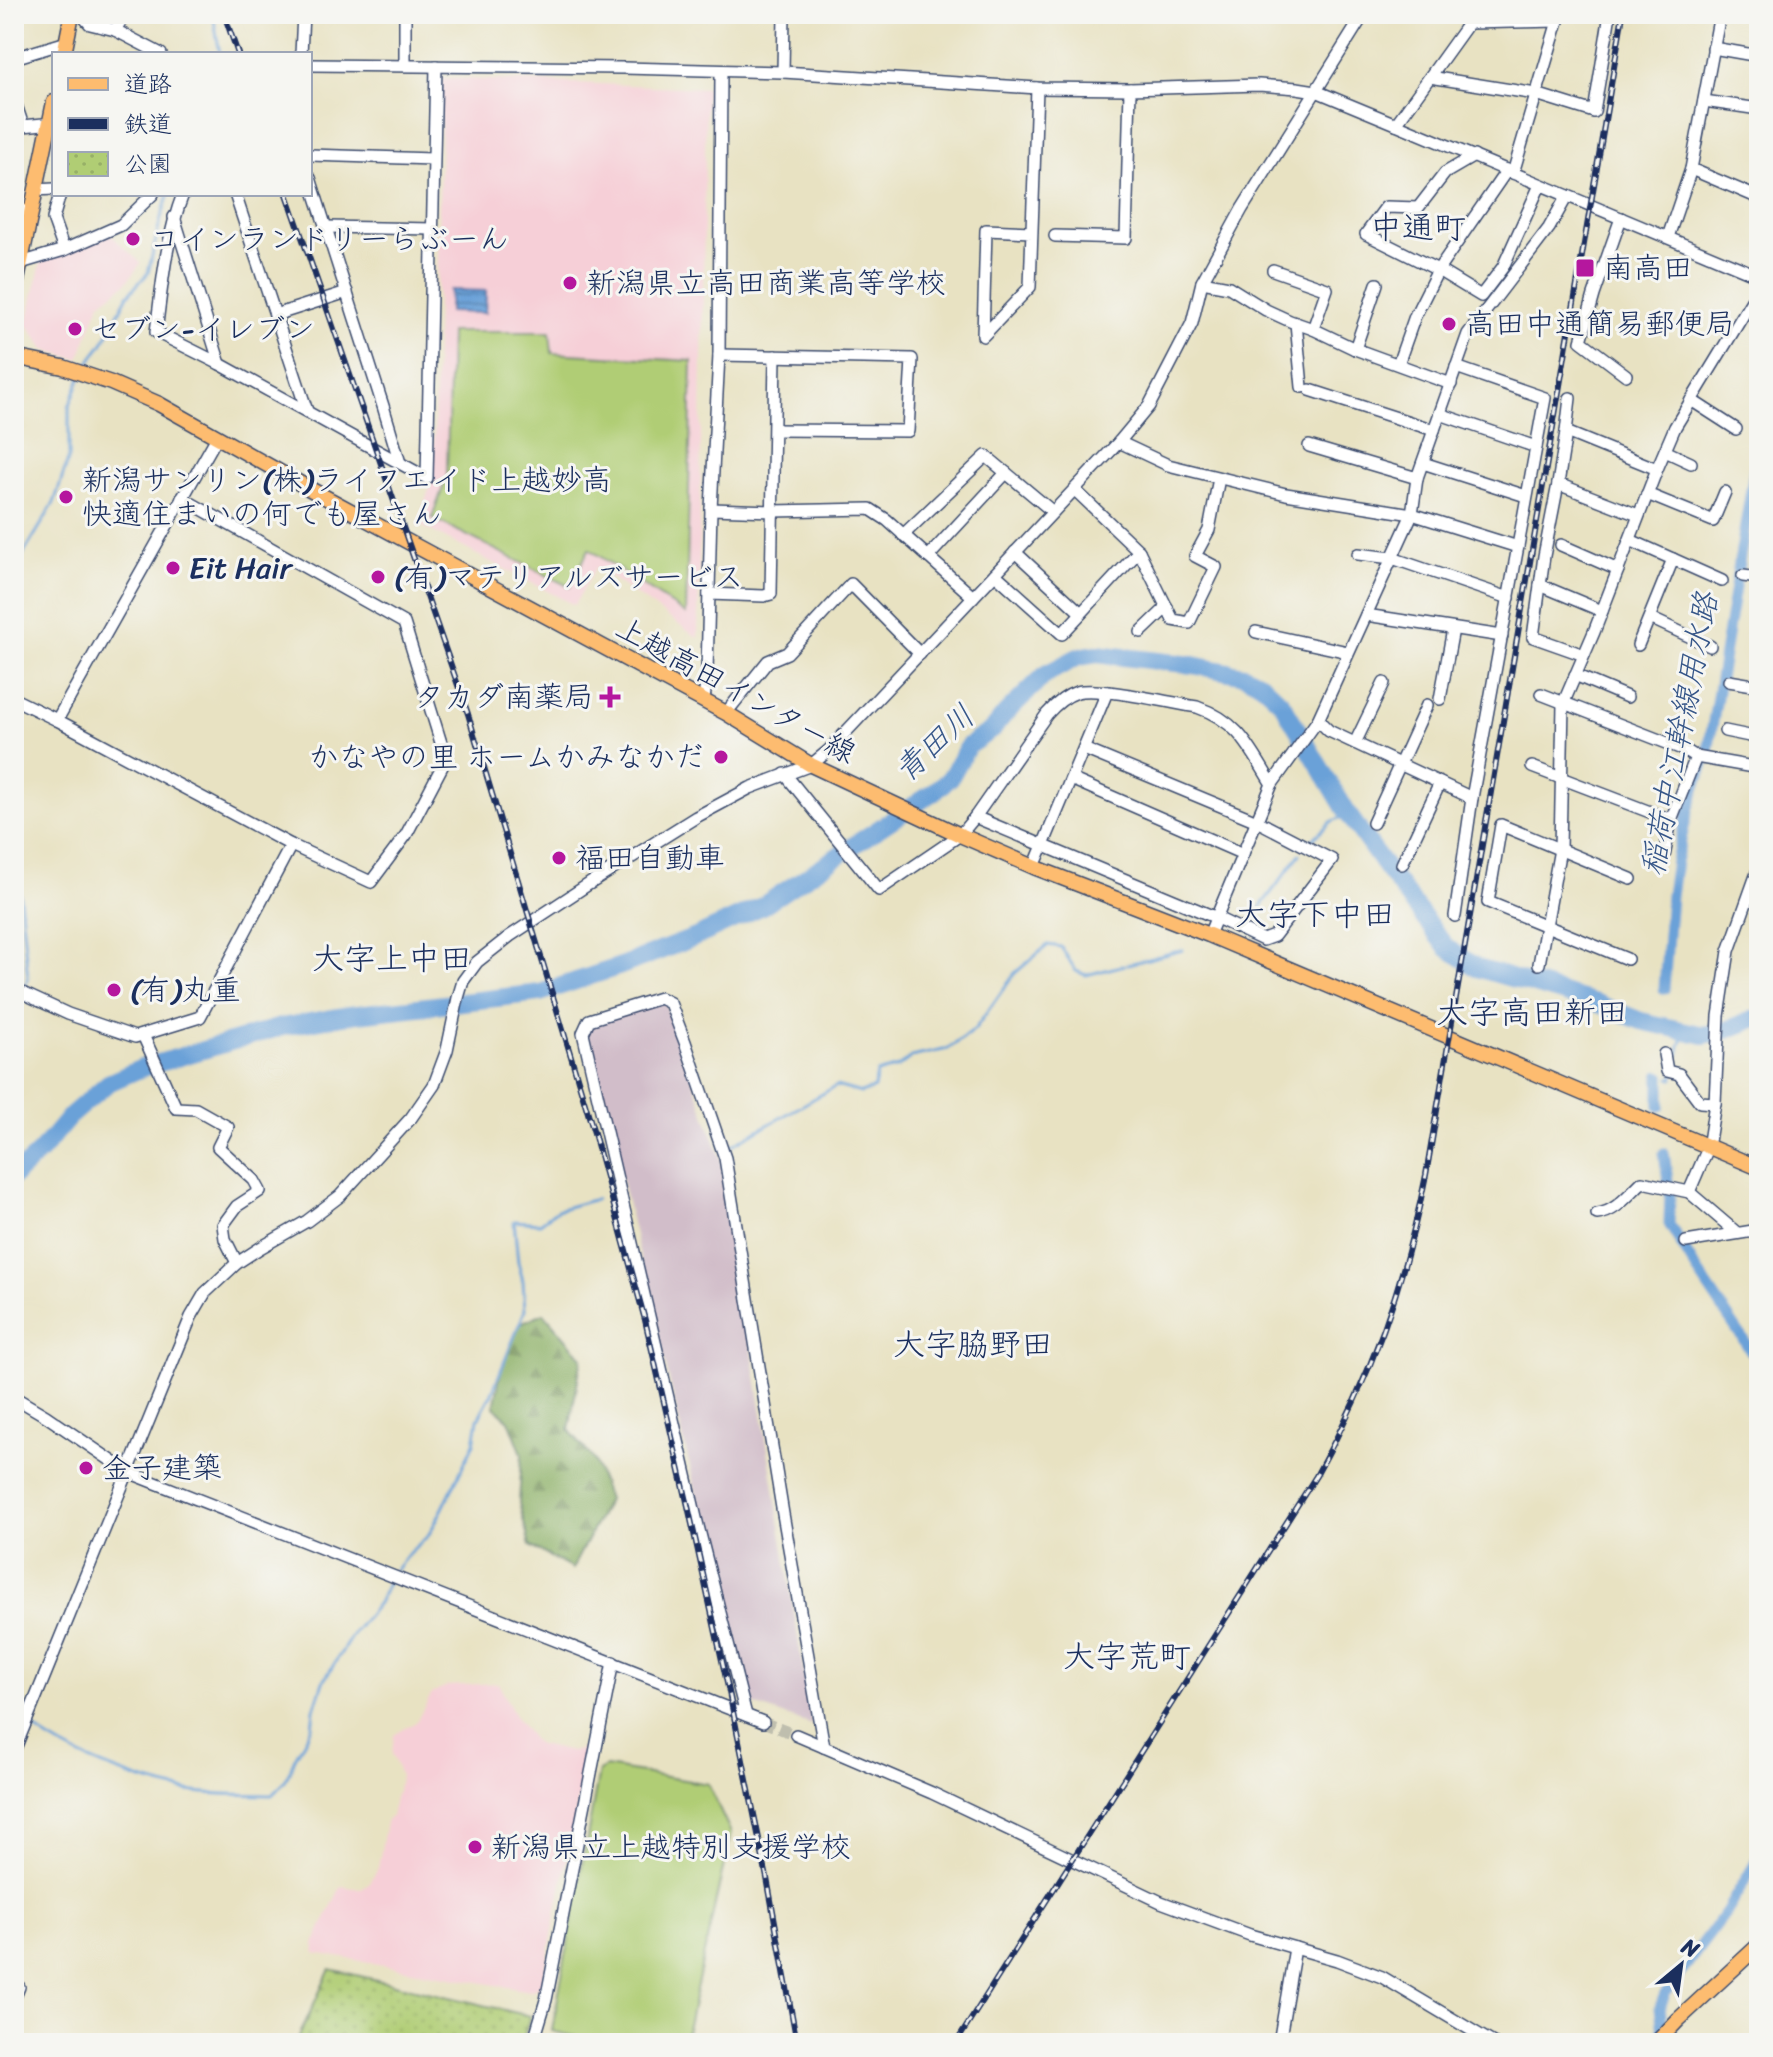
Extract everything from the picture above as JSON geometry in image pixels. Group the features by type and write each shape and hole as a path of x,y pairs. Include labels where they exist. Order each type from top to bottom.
{"main road":[{"path":"66,48 72,14"},
{"path":"14,295 17,264 52,123"},
{"name":"上越高田インター線","path":"14,357 63,367 159,404 726,713 811,765 960,835 1209,935 1759,1168"},
{"path":"1656,2043 1759,1945"}],"street":[{"path":"81,14 90,24 115,30 157,52"},
{"path":"115,30 125,14"},
{"path":"301,52 303,14"},
{"path":"405,14 405,65"},
{"path":"783,72 784,14"},
{"path":"14,1751 191,1317 205,1293 237,1263 307,1221 340,1196 411,1118 434,1085 447,1050 463,981 471,968 510,936 696,817 750,788 811,765 840,740 1119,442 1149,406 1192,323 1202,282 1242,209 1364,14"},
{"path":"1398,364 1415,316 1438,270 1510,171 1558,18 1472,19 1455,14"},
{"path":"1430,77 1536,94 1594,112 1610,14"},
{"path":"1668,237 1691,169 1720,14"},
{"path":"1396,124 1472,19"},
{"path":"14,58 66,48"},
{"path":"1713,48 1759,56"},
{"path":"312,65 783,72 1037,88 1259,85 1316,91 1759,276"},
{"path":"182,196 166,254 156,332 427,478 436,66"},
{"path":"704,701 719,355 721,71"},
{"path":"1032,232 986,230 983,336 1030,287 1032,232 1037,88"},
{"path":"1055,236 1126,238 1130,89"},
{"path":"14,99 19,128 52,123"},
{"path":"1704,101 1759,109"},
{"path":"312,155 433,159"},
{"path":"1474,156 1445,173 1418,208 1386,207 1366,234 1438,270 1481,296 1503,267 1540,185"},
{"path":"1691,169 1759,198"},
{"path":"312,184 400,463"},
{"path":"35,190 52,189"},
{"path":"59,196 53,219 64,250"},
{"path":"17,264 64,250 121,225 151,196"},
{"path":"236,196 307,411"},
{"path":"1209,935 1272,784 1314,724 1412,514 1417,478 1468,334 1549,228 1567,196"},
{"path":"14,206 30,213"},
{"path":"174,217 220,364"},
{"path":"1621,218 1581,341 1626,375"},
{"path":"326,227 433,229"},
{"path":"1273,270 1327,289 1313,329"},
{"path":"1202,282 1229,287 1266,310 1355,349 1451,384"},
{"path":"1355,349 1377,284"},
{"path":"1539,964 1560,849 1563,704 1675,427 1759,289"},
{"path":"275,315 347,292"},
{"path":"1296,323 1306,388 1434,430"},
{"path":"719,355 912,359 908,431 775,430"},
{"path":"709,594 771,594 775,356"},
{"path":"1455,916 1472,798 1545,398 1456,367"},
{"path":"1570,398 1533,637 1584,655"},
{"path":"1691,400 1736,429"},
{"path":"1440,414 1536,447"},
{"path":"1566,432 1657,469"},
{"path":"57,720 217,437"},
{"path":"1119,442 1168,465 1286,494 1412,514 1518,547"},
{"path":"1309,446 1417,478"},
{"path":"1665,451 1691,463"},
{"path":"903,535 986,456 1053,512"},
{"path":"1423,463 1526,496"},
{"path":"928,557 1006,473"},
{"path":"1075,490 1139,551 1173,620 1189,623 1216,567 1195,556 1209,530 1219,478"},
{"path":"1558,484 1638,515"},
{"path":"1647,494 1713,521 1725,492"},
{"path":"14,699 291,845 371,882 406,835 446,759 404,623 182,498"},
{"path":"711,509 870,509 973,597"},
{"path":"1630,540 1722,581"},
{"path":"1561,545 1618,570"},
{"path":"995,574 1062,634 1139,551"},
{"path":"1015,552 1081,613"},
{"path":"1358,554 1392,558 1509,598"},
{"path":"1638,645 1673,559"},
{"path":"1743,576 1759,578"},
{"path":"726,713 768,661 787,653 851,584 920,654"},
{"path":"1540,585 1602,611"},
{"path":"1141,632 1167,607"},
{"path":"1366,615 1502,636"},
{"path":"1650,618 1710,646"},
{"path":"1440,699 1453,629"},
{"path":"1256,632 1348,652"},
{"path":"1575,675 1627,697"},
{"path":"1729,681 1759,686"},
{"path":"1355,743 1384,683"},
{"path":"785,774 879,890 960,835 1047,714 1056,704 1078,692 1107,692 1197,707 1223,719 1240,734 1272,784"},
{"path":"1034,867 1107,692"},
{"path":"1541,694 1696,757 1759,768"},
{"path":"1373,823 1427,705"},
{"path":"1314,724 1472,798"},
{"path":"1725,731 1759,738"},
{"path":"975,817 1263,940 1274,936 1332,860 1257,821 1084,749"},
{"path":"1663,862 1671,820 1696,757"},
{"path":"1532,767 1671,820"},
{"path":"1071,779 1243,854"},
{"path":"1402,864 1440,783"},
{"path":"1627,959 1488,902 1501,825 1631,879"},
{"path":"14,989 68,1014 135,1037 200,1017 291,845"},
{"path":"1689,1192 1708,1148 1715,1103 1719,1016 1729,951 1759,867"},
{"path":"746,1715 696,1518 583,1033 589,1020 660,998 670,1003 725,1158 824,1747"},
{"path":"143,1035 176,1108 196,1109 228,1127 218,1147 254,1180 260,1191 237,1206 223,1225 225,1239 237,1263"},
{"path":"1664,1054 1667,1071 1675,1073 1700,1102 1715,1103"},
{"path":"1597,1214 1613,1209 1642,1182 1689,1192 1737,1233"},
{"path":"1686,1242 1759,1230"},
{"path":"14,1397 128,1472 763,1722"},
{"path":"533,2043 546,2000 613,1662"},
{"path":"796,1735 932,1793 1161,1902 1250,1935 1382,1977 1493,2043"},
{"path":"1279,2043 1295,1948"},
{"path":"14,1984 19,1987 14,1999"}],"shaded area":[{"name":"新潟県立高田商業高等学校","path":"442,78 706,88 698,638 596,567 574,605 418,524 433,477"},
{"path":"110,234 141,263 125,284 100,303 79,359 45,350 27,324 41,262"},
{"path":"662,1002 666,1005 721,1159 812,1725 746,1702 587,1033 591,1023"},
{"name":"新潟県立上越特別支援学校","path":"498,1683 516,1718 536,1744 571,1752 588,1751 542,1986 530,1991 316,1953 314,1944 341,1886 361,1889 370,1882 378,1868 386,1822 391,1817 400,1776 392,1754 394,1735 416,1722 431,1695 440,1689"}],"green space":[{"path":"450,332 550,332 552,353 692,361 686,614 589,549 570,587 432,518 447,476"},
{"path":"544,1313 582,1357 569,1430 594,1460 608,1500 572,1569 530,1546 519,1503 522,1454 509,1420 494,1407 501,1371 520,1323"},
{"path":"606,1767 708,1784 731,1833 684,2043 603,2043 552,2031 599,1771"},
{"path":"330,1969 530,2016 522,2043 296,2043"}],"water":[{"path":"450,290 486,291 485,313 449,312"}],"waterway":[{"path":"213,14 220,52"},
{"path":"84,371 102,345 128,295 148,273 168,196"},
{"path":"14,570 54,503 69,457 69,407 81,377"},
{"name":"稲荷中江幹線用水路","path":"1664,989 1676,861 1689,807 1708,752 1759,441"},
{"name":"青田川","path":"14,1176 41,1151 71,1115 108,1083 142,1068 281,1027 349,1015 540,993 696,937 762,906 934,792 950,778 968,746 993,729 1046,674 1078,657 1097,654 1193,665 1244,675 1262,684 1282,703 1348,814 1386,868 1446,947 1477,968 1599,1004 1641,1021 1704,1035 1727,1030 1759,1017"},
{"path":"1308,844 1331,822 1348,814"},
{"path":"14,838 28,978 23,991"},
{"path":"1247,925 1300,854"},
{"path":"731,1146 836,1086 861,1093 874,1088 877,1073 898,1067 911,1057 948,1049 975,1029 1014,974 1048,945 1061,947 1076,971 1086,975 1183,950"},
{"path":"14,1013 20,998"},
{"path":"1670,1078 1673,1079 1685,1031"},
{"name":"稲荷中江幹線用水路","path":"1660,1076 1660,1106"},
{"name":"稲荷中江幹線用水路","path":"1664,1153 1670,1195 1669,1224 1759,1363"},
{"path":"394,1572 428,1536 443,1508 474,1443 478,1419 492,1393 525,1310 514,1221 540,1223 557,1210 596,1199"},
{"path":"29,1724 65,1748 137,1778 205,1793 272,1795 285,1782 312,1727 323,1682 354,1632 378,1603 389,1579"},
{"path":"14,1711 23,1719"},
{"name":"稲荷中江幹線用水路","path":"1664,2038 1660,2007 1665,1994 1726,1912 1759,1857"}],"tunnel":[{"path":"763,1722 796,1735"}],"railway":[{"path":"224,14 237,52"},
{"path":"956,2043 1316,1476 1369,1367 1396,1293 1426,1175 1623,14"},
{"path":"288,196 468,714 594,1133 645,1320 688,1506 767,1878 797,2043"}],"place":[{"name":"コインランドリーらぶーん","path":"133,239"},
{"name":"南高田","path":"1585,268"},
{"name":"新潟県立高田商業高等学校","path":"570,283"},
{"name":"高田中通簡易郵便局","path":"1449,324"},
{"name":"セブン-イレブン","path":"75,329"},
{"name":"新潟サンリン(株)ライフエイド上越妙高 快適住まいの何でも屋さん","path":"66,497"},
{"name":"Eit Hair","path":"173,568"},
{"name":"(有)マテリアルズサービス","path":"378,577"},
{"name":"タカダ南薬局","path":"610,697"},
{"name":"かなやの里 ホームかみなかだ","path":"721,757"},
{"name":"福田自動車","path":"559,858"},
{"name":"(有)丸重","path":"114,990"},
{"name":"金子建築","path":"86,1468"},
{"name":"新潟県立上越特別支援学校","path":"475,1847"}],"district":[{"name":"中通町","path":"1418,227"},
{"name":"大字下中田","path":"1315,914"},
{"name":"大字上中田","path":"392,958"},
{"name":"大字高田新田","path":"1532,1012"},
{"name":"大字脇野田","path":"973,1344"},
{"name":"大字荒町","path":"1127,1656"}]}
